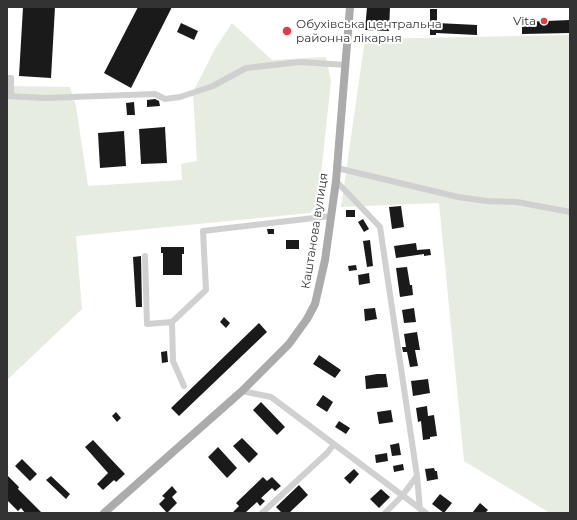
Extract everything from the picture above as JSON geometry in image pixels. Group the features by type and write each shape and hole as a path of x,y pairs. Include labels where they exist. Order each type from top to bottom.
{"main road":[{"name":"Каштанова вулиця","path":"104,513 242,391 289,344 299,332 312,309 320,286 336,181 350,7"}],"street":[{"path":"7,78 11,78 9,96 45,98 156,94 165,100 180,97 213,86 246,68 300,62 346,65"},
{"path":"337,168 458,197 486,201 517,202 570,212"},
{"path":"336,181 380,227 423,511"},
{"path":"145,256 148,324 172,322 206,290 203,231 331,216"},
{"path":"172,322 173,361 184,386"},
{"path":"242,391 271,397 423,511"},
{"path":"262,513 327,453 334,444"},
{"path":"385,513 402,496 417,476"}],"shaded area":[{"path":"232,23 272,60 326,57 331,81 318,203 310,213 76,236 82,309 7,380 7,86 70,87 76,106 88,186 182,180 181,164 197,161 193,92 215,49"},
{"path":"570,35 570,513 550,513 464,461 439,203 341,207 365,39"}],"building":[{"path":"23,7 55,7 51,78 19,76"},
{"path":"138,7 172,7 131,88 104,73"},
{"path":"367,7 390,7 389,31 365,30"},
{"path":"430,9 437,9 437,23 477,25 477,35 436,33 436,35 430,35"},
{"path":"570,20 570,33 522,34 522,22"},
{"path":"181,23 198,31 194,40 177,32"},
{"path":"155,99 159,101 160,106 147,107 147,100"},
{"path":"134,102 135,115 127,115 126,103"},
{"path":"165,127 167,163 141,164 139,129"},
{"path":"124,131 126,166 100,168 98,133"},
{"path":"401,206 404,227 392,229 389,207"},
{"path":"346,210 355,210 355,217 346,217"},
{"path":"363,219 369,229 364,232 358,222"},
{"path":"267,229 274,229 274,234 268,234"},
{"path":"286,240 299,240 299,249 286,249"},
{"path":"370,240 373,266 367,267 363,241"},
{"path":"416,243 417,250 430,249 431,255 424,256 424,254 396,258 394,246"},
{"path":"161,247 184,247 184,254 182,254 182,275 163,275 163,253 161,253"},
{"path":"141,256 142,307 136,307 133,257"},
{"path":"356,265 357,270 349,271 348,266"},
{"path":"407,267 413,295 400,297 396,268"},
{"path":"369,273 370,283 359,285 358,275"},
{"path":"375,308 377,319 365,321 364,309"},
{"path":"414,308 416,322 404,323 402,310"},
{"path":"224,317 230,323 226,328 220,322"},
{"path":"259,323 267,332 179,416 171,408"},
{"path":"417,332 420,350 415,350 418,366 410,367 407,352 403,352 402,347 406,347 404,334"},
{"path":"167,351 168,362 162,363 161,352"},
{"path":"319,355 341,370 335,378 313,364"},
{"path":"386,374 388,387 366,389 365,376"},
{"path":"428,379 430,393 413,396 411,381"},
{"path":"323,395 333,402 327,412 316,405"},
{"path":"261,402 285,427 277,435 253,410"},
{"path":"427,406 428,416 434,415 437,436 423,440 421,421 418,422 416,408"},
{"path":"391,410 393,422 379,424 377,412"},
{"path":"116,412 121,418 117,422 112,416"},
{"path":"339,421 350,428 346,434 335,427"},
{"path":"242,438 258,454 249,463 233,446"},
{"path":"93,440 125,474 116,482 114,480 103,490 97,484 108,473 85,447"},
{"path":"399,443 401,455 392,456 390,445"},
{"path":"218,447 237,468 227,478 208,457"},
{"path":"387,453 388,461 376,463 375,455"},
{"path":"22,459 37,474 30,481 15,466"},
{"path":"403,464 404,470 394,472 393,466"},
{"path":"434,468 435,471 437,471 438,479 427,481 425,469"},
{"path":"354,469 359,474 350,484 344,478"},
{"path":"7,475 19,487 18,489 42,513 25,513 21,508 18,511 7,500"},
{"path":"51,476 70,494 66,499 46,480"},
{"path":"263,477 267,481 272,477 281,486 275,491 272,488 261,498 265,501 260,506 257,502 245,513 232,513 239,506 236,503"},
{"path":"299,485 308,495 289,513 282,513 276,507"},
{"path":"172,486 177,492 172,497 177,503 167,513 159,504 165,498 162,496"},
{"path":"381,489 390,497 379,508 370,499"},
{"path":"440,494 452,503 444,513 432,504"},
{"path":"480,503 488,510 485,513 472,513"}],"place":[{"name":"Vita","path":"544,21"},
{"name":"Обухівська центральна районна лікарня","path":"287,31"}]}
